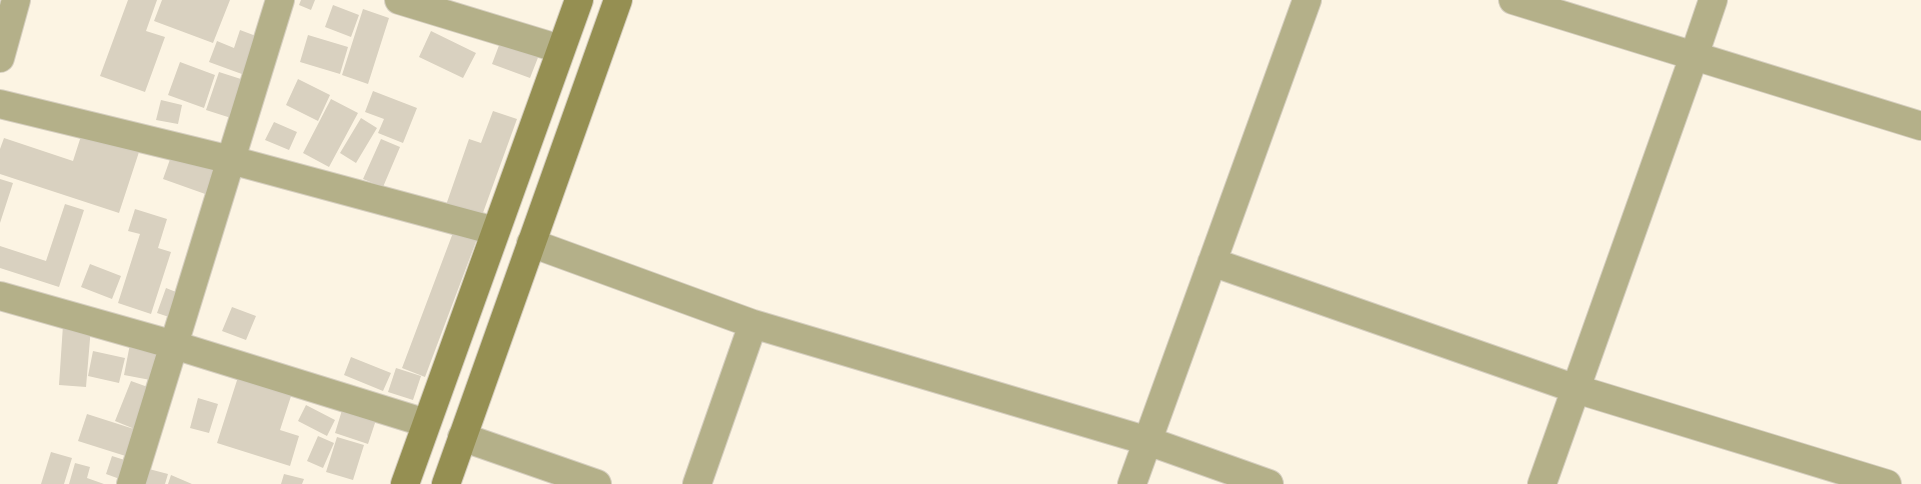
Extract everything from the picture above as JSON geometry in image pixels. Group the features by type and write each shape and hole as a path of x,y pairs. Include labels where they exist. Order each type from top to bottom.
{"main road":[{"path":"405,484 579,0"},
{"path":"446,484 618,0"}],"street":[{"path":"0,58 16,0"},
{"path":"132,484 280,0"},
{"path":"399,0 560,49"},
{"path":"1132,484 1307,0"},
{"path":"1513,0 1921,126"},
{"path":"1542,484 1713,0"},
{"path":"0,104 231,160 495,231"},
{"path":"531,243 753,324 1148,441 1269,484"},
{"path":"1212,262 1576,389 1887,484"},
{"path":"0,296 174,345 426,423"},
{"path":"697,484 753,324"},
{"path":"462,437 597,484"}],"building":[{"path":"128,0 157,0 146,31 165,37 145,92 100,76"},
{"path":"162,0 230,0 213,43 154,21"},
{"path":"301,0 315,0 311,10 299,5"},
{"path":"333,5 359,15 351,37 325,27"},
{"path":"363,9 389,18 368,84 342,75"},
{"path":"240,30 264,39 250,77 209,62 217,41 234,48"},
{"path":"431,31 476,53 463,78 419,57"},
{"path":"308,35 348,47 340,74 300,62"},
{"path":"501,40 539,55 530,78 492,64"},
{"path":"180,62 215,75 204,108 168,95"},
{"path":"219,72 244,80 231,118 206,110"},
{"path":"298,79 330,95 318,121 286,105"},
{"path":"373,91 417,108 403,143 378,133 384,119 365,112"},
{"path":"331,99 358,113 329,167 303,153"},
{"path":"161,100 182,105 178,124 156,120"},
{"path":"493,111 517,119 480,221 445,208 469,139 481,143"},
{"path":"361,118 377,128 356,163 340,153"},
{"path":"274,122 297,132 289,150 265,140"},
{"path":"82,133 139,152 119,213 0,174 0,149 4,138 73,161"},
{"path":"381,139 400,147 383,187 363,179"},
{"path":"173,151 219,167 208,195 163,179"},
{"path":"0,179 13,183 0,223"},
{"path":"65,204 84,210 59,287 0,268 0,246 46,261"},
{"path":"135,209 167,219 158,248 171,252 151,314 118,303 140,234 128,231"},
{"path":"454,230 477,239 425,377 402,368"},
{"path":"90,264 121,276 112,299 81,287"},
{"path":"166,288 181,294 172,318 157,313"},
{"path":"232,307 256,316 246,340 222,331"},
{"path":"63,325 91,327 86,387 59,385"},
{"path":"130,344 167,351 161,382 124,375"},
{"path":"93,351 125,358 119,383 88,376"},
{"path":"351,357 391,373 383,391 344,375"},
{"path":"396,368 421,376 413,400 388,392"},
{"path":"239,374 293,390 280,430 299,436 290,466 217,443"},
{"path":"131,381 159,391 135,459 78,441 87,414 137,430 115,421"},
{"path":"198,398 218,404 209,433 190,428"},
{"path":"306,405 335,420 327,436 298,421"},
{"path":"343,407 377,417 368,444 335,433"},
{"path":"318,436 334,443 323,468 307,461"},
{"path":"337,437 364,445 353,480 326,472"},
{"path":"51,452 72,458 64,484 41,484"},
{"path":"112,456 134,463 128,482 106,474"},
{"path":"75,463 90,467 87,478 104,484 69,484"},
{"path":"149,469 168,474 165,484 145,484"},
{"path":"284,474 304,479 302,484 281,484"},
{"path":"171,475 192,484 168,484"}]}
